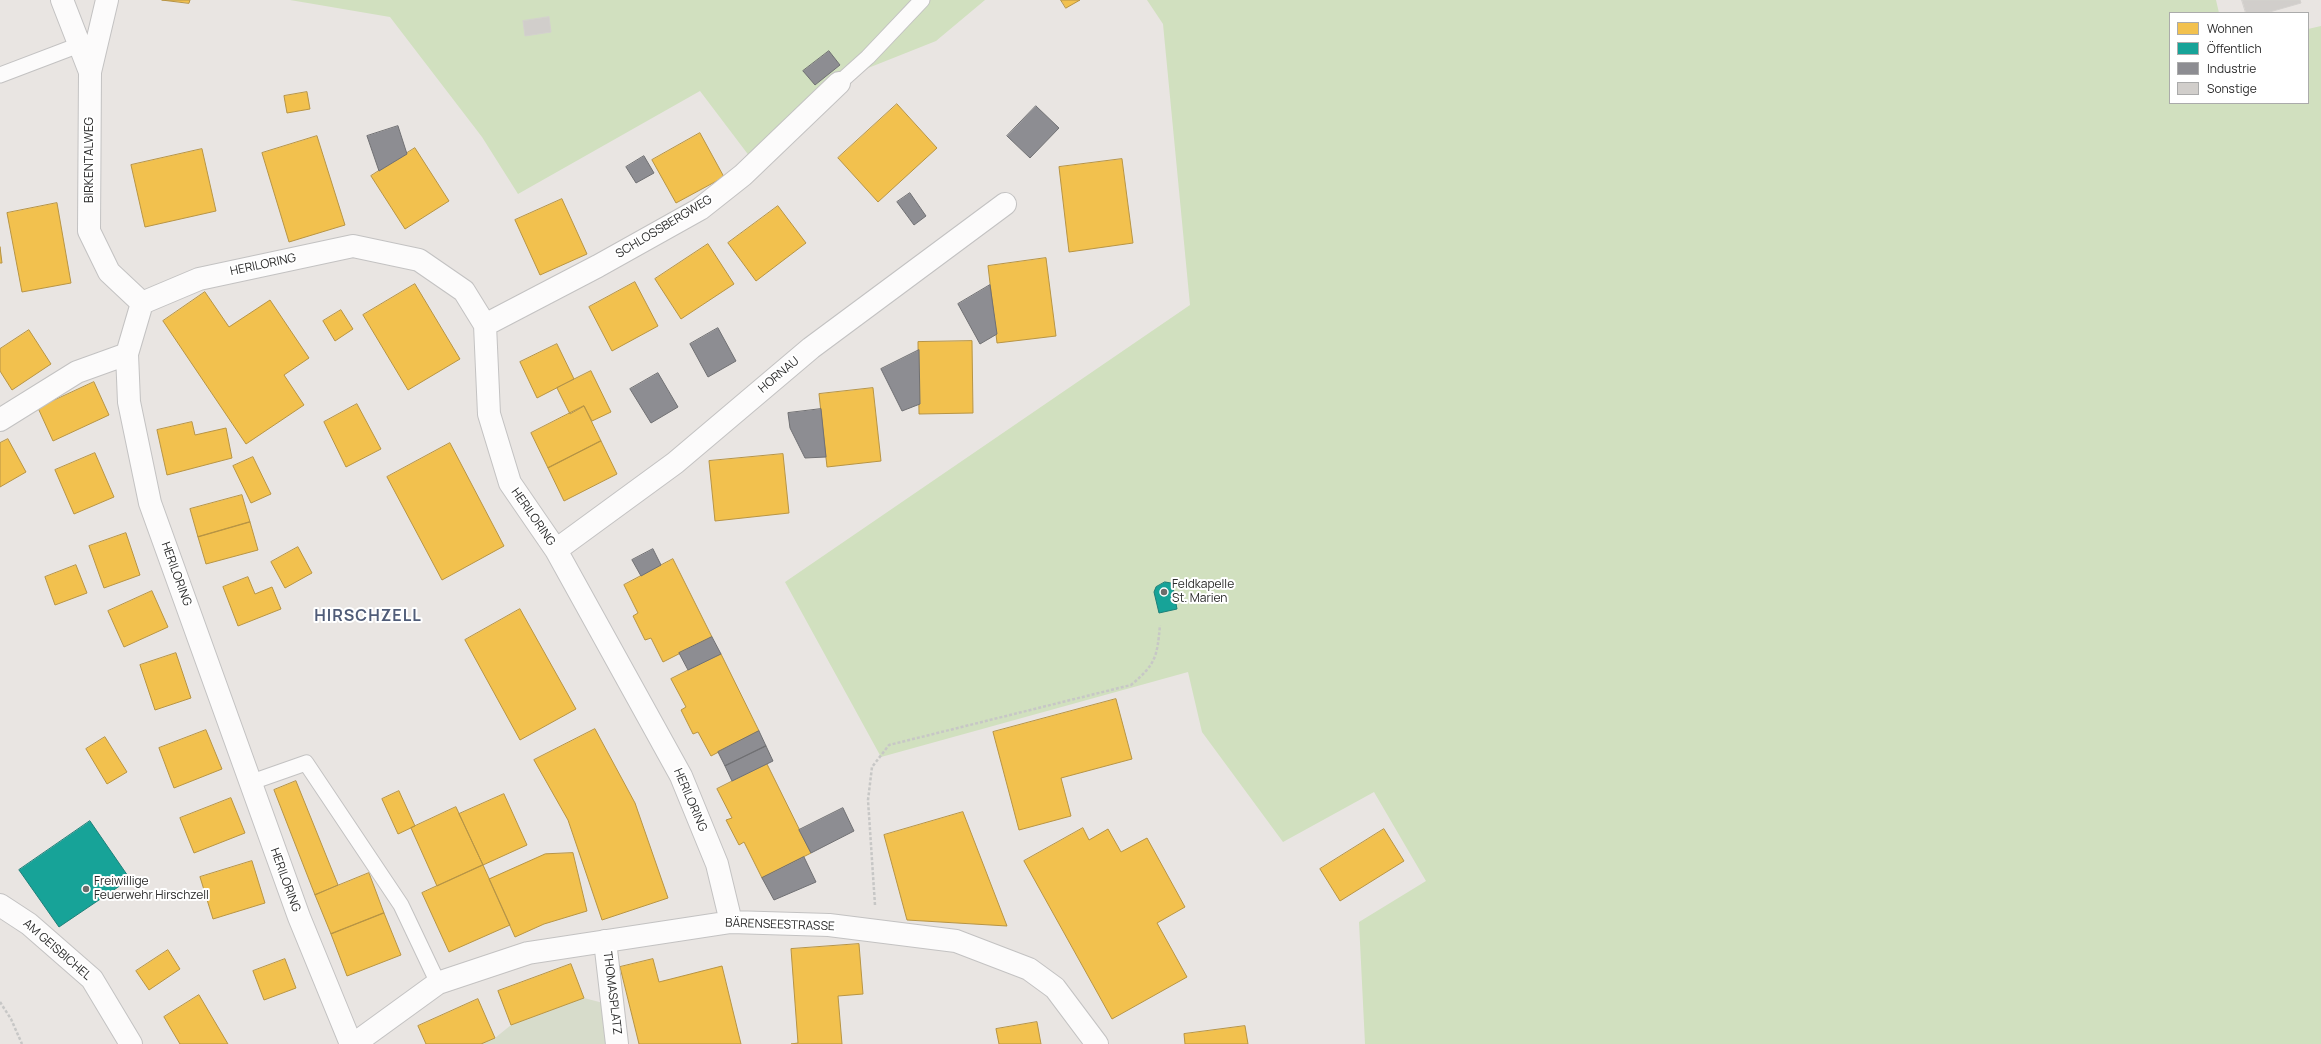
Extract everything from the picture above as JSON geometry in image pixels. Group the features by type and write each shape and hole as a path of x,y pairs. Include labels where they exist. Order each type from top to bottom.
{"street":[{"path":"62,0 90,72"},
{"name":"BIRKENTALWEG","path":"108,0 90,72 89,231 109,272 142,303"},
{"name":"SCHLOSSBERGWEG","path":"485,325 598,266 700,209 744,175 839,83"},
{"name":"HORNAU","path":"556,550 675,463 811,348 1005,204"},
{"name":"HERILORING","path":"351,1044 299,918 249,783 150,503 128,402 127,354 142,303 199,279 353,246 420,260 464,291 485,325 489,414 510,483 556,550 681,776 717,864 731,922"},
{"path":"0,420 77,372 127,354"},
{"name":"AM GEISBICHEL","path":"0,905 29,924 92,979 131,1044"},
{"name":"BÄRENSEESTRASSE","path":"354,1044 438,983 528,953 731,922 829,925 956,941 1029,969 1055,988 1096,1044"},
{"name":"THOMASPLATZ","path":"605,941 617,1044"}],"lane":[{"path":"839,83 868,57 922,0"},
{"path":"0,75 79,45"},
{"path":"249,783 306,763 401,905 438,983"}],"path":[{"path":"876,931 868,800 872,767 888,745 1131,685 1148,671 1158,652 1160,625"},
{"path":"0,1002 11,1019 22,1044"}],"green space":[{"path":"290,0 985,0 936,41 858,72 753,161 700,91 518,194 482,137 390,17"},
{"path":"1147,0 2216,0 2219,12 2169,12 2169,104 2309,104 2309,29 2321,26 2321,1044 1365,1044 1359,922 1426,881 1374,792 1283,842 1202,732 1188,672 881,757 785,582 1190,305 1163,24"},
{"path":"584,998 607,1004 611,1044 481,1044 495,1038 511,1025"}],"building: Wohnen":[{"path":"162,0 190,0 189,3"},
{"path":"1061,0 1080,0 1066,8"},
{"path":"307,92 310,109 287,113 284,96"},
{"path":"897,104 937,148 878,202 838,158"},
{"path":"700,133 724,177 676,203 652,160"},
{"path":"317,136 345,225 289,242 262,153"},
{"path":"415,148 449,201 405,229 371,176"},
{"path":"202,149 216,211 145,227 131,165"},
{"path":"1122,159 1133,243 1069,252 1059,167"},
{"path":"562,199 587,254 540,275 515,220"},
{"path":"57,203 71,283 22,292 7,213"},
{"path":"778,206 806,243 756,281 728,243"},
{"path":"708,244 734,284 681,319 655,279"},
{"path":"0,247 2,263 0,263"},
{"path":"1046,258 1056,336 997,343 988,266"},
{"path":"635,282 658,326 612,351 589,307"},
{"path":"415,284 460,359 408,390 363,315"},
{"path":"205,292 229,327 270,300 309,358 284,375 304,405 246,444 163,321"},
{"path":"341,310 353,329 335,341 323,321"},
{"path":"29,330 51,364 12,390 0,371 0,349"},
{"path":"972,341 973,413 919,414 918,342"},
{"path":"557,344 574,379 537,398 520,362"},
{"path":"591,371 611,412 592,421 584,406 570,414 557,388"},
{"path":"94,382 109,415 53,441 38,408"},
{"path":"873,388 881,461 827,467 819,394"},
{"path":"357,404 381,449 346,467 324,422"},
{"path":"584,406 601,441 548,468 531,433"},
{"path":"192,422 195,435 226,428 232,458 167,475 157,430"},
{"path":"8,439 26,472 0,487 0,443"},
{"path":"601,441 617,474 564,501 548,468"},
{"path":"450,443 504,546 442,580 387,477"},
{"path":"95,453 114,497 74,514 55,470"},
{"path":"783,454 789,513 715,521 709,461"},
{"path":"253,457 271,494 251,503 233,466"},
{"path":"242,495 250,522 198,537 190,509"},
{"path":"250,522 258,550 206,564 198,537"},
{"path":"126,533 140,575 104,588 89,546"},
{"path":"298,547 312,573 285,588 271,562"},
{"path":"673,559 712,637 663,662 651,638 645,640 633,616 638,613 624,585"},
{"path":"76,565 87,593 55,605 45,577"},
{"path":"248,577 255,594 272,587 281,609 238,626 223,587"},
{"path":"152,591 168,627 124,647 108,611"},
{"path":"520,609 576,709 520,740 465,640"},
{"path":"176,653 191,698 155,710 140,665"},
{"path":"721,654 759,731 711,756 698,732 693,734 681,710 686,707 671,679"},
{"path":"1116,699 1132,759 1061,778 1071,816 1019,830 993,732"},
{"path":"595,729 635,803 668,898 602,920 568,820 534,760"},
{"path":"206,730 222,769 174,788 159,748"},
{"path":"105,737 127,772 107,784 86,749"},
{"path":"767,764 811,853 762,878 744,842 739,845 726,820 732,818 717,789"},
{"path":"296,781 338,885 315,895 274,790"},
{"path":"399,791 415,826 398,834 382,799"},
{"path":"504,794 527,845 483,865 459,814"},
{"path":"231,798 245,833 194,853 180,818"},
{"path":"456,807 483,865 437,886 411,828"},
{"path":"963,812 1007,926 907,920 884,835"},
{"path":"1083,828 1089,840 1108,829 1121,852 1147,838 1185,907 1157,923 1187,977 1112,1019 1024,861"},
{"path":"1384,829 1404,861 1340,901 1320,869"},
{"path":"573,853 587,911 544,924 515,937 489,879 545,854"},
{"path":"252,861 265,903 213,919 200,877"},
{"path":"483,865 510,925 449,952 422,893"},
{"path":"369,873 384,913 331,934 315,895"},
{"path":"384,913 401,955 347,976 331,934"},
{"path":"859,944 863,994 838,996 842,1044 791,1044 798,1043 791,949"},
{"path":"168,950 180,969 149,990 136,971"},
{"path":"285,959 296,988 264,1000 253,971"},
{"path":"653,959 659,982 722,966 741,1044 639,1044 620,967"},
{"path":"571,964 584,998 511,1025 498,991"},
{"path":"199,995 228,1044 180,1044 164,1017"},
{"path":"478,999 495,1038 481,1044 426,1044 418,1026"},
{"path":"1037,1022 1041,1044 999,1044 996,1029"},
{"path":"1245,1026 1248,1044 1185,1044 1184,1034"}],"building: Öffentlich":[{"path":"1165,582 1171,583 1173,587 1177,609 1159,613 1154,592 1156,587"},
{"path":"90,821 130,879 59,927 19,870"}],"building: Industrie":[{"path":"829,51 840,65 815,85 803,71"},
{"path":"1036,106 1059,128 1030,158 1007,136"},
{"path":"398,126 407,154 379,171 367,136"},
{"path":"644,156 654,173 636,183 626,167"},
{"path":"910,193 926,216 914,225 897,202"},
{"path":"990,285 997,334 980,344 958,304"},
{"path":"718,328 736,361 708,377 690,344"},
{"path":"919,350 920,404 902,411 881,369"},
{"path":"658,373 678,407 651,423 630,389"},
{"path":"821,409 826,457 805,458 790,428 788,413"},
{"path":"653,549 661,565 641,576 632,560"},
{"path":"712,637 721,654 688,670 679,653"},
{"path":"759,731 766,746 725,766 718,752"},
{"path":"766,746 773,761 732,781 725,766"},
{"path":"843,808 854,831 811,853 799,830"},
{"path":"804,857 816,882 774,900 762,878"}],"building: Sonstige":[{"path":"2242,0 2300,0 2301,3 2270,12 2246,12"},
{"path":"549,17 551,32 525,36 523,21"}],"place":[{"name":"Feldkapelle St. Marien","path":"1164,592"},
{"name":"Freiwillige Feuerwehr Hirschzell","path":"86,889"}],"district":[{"name":"HIRSCHZELL","path":"368,617"}]}
